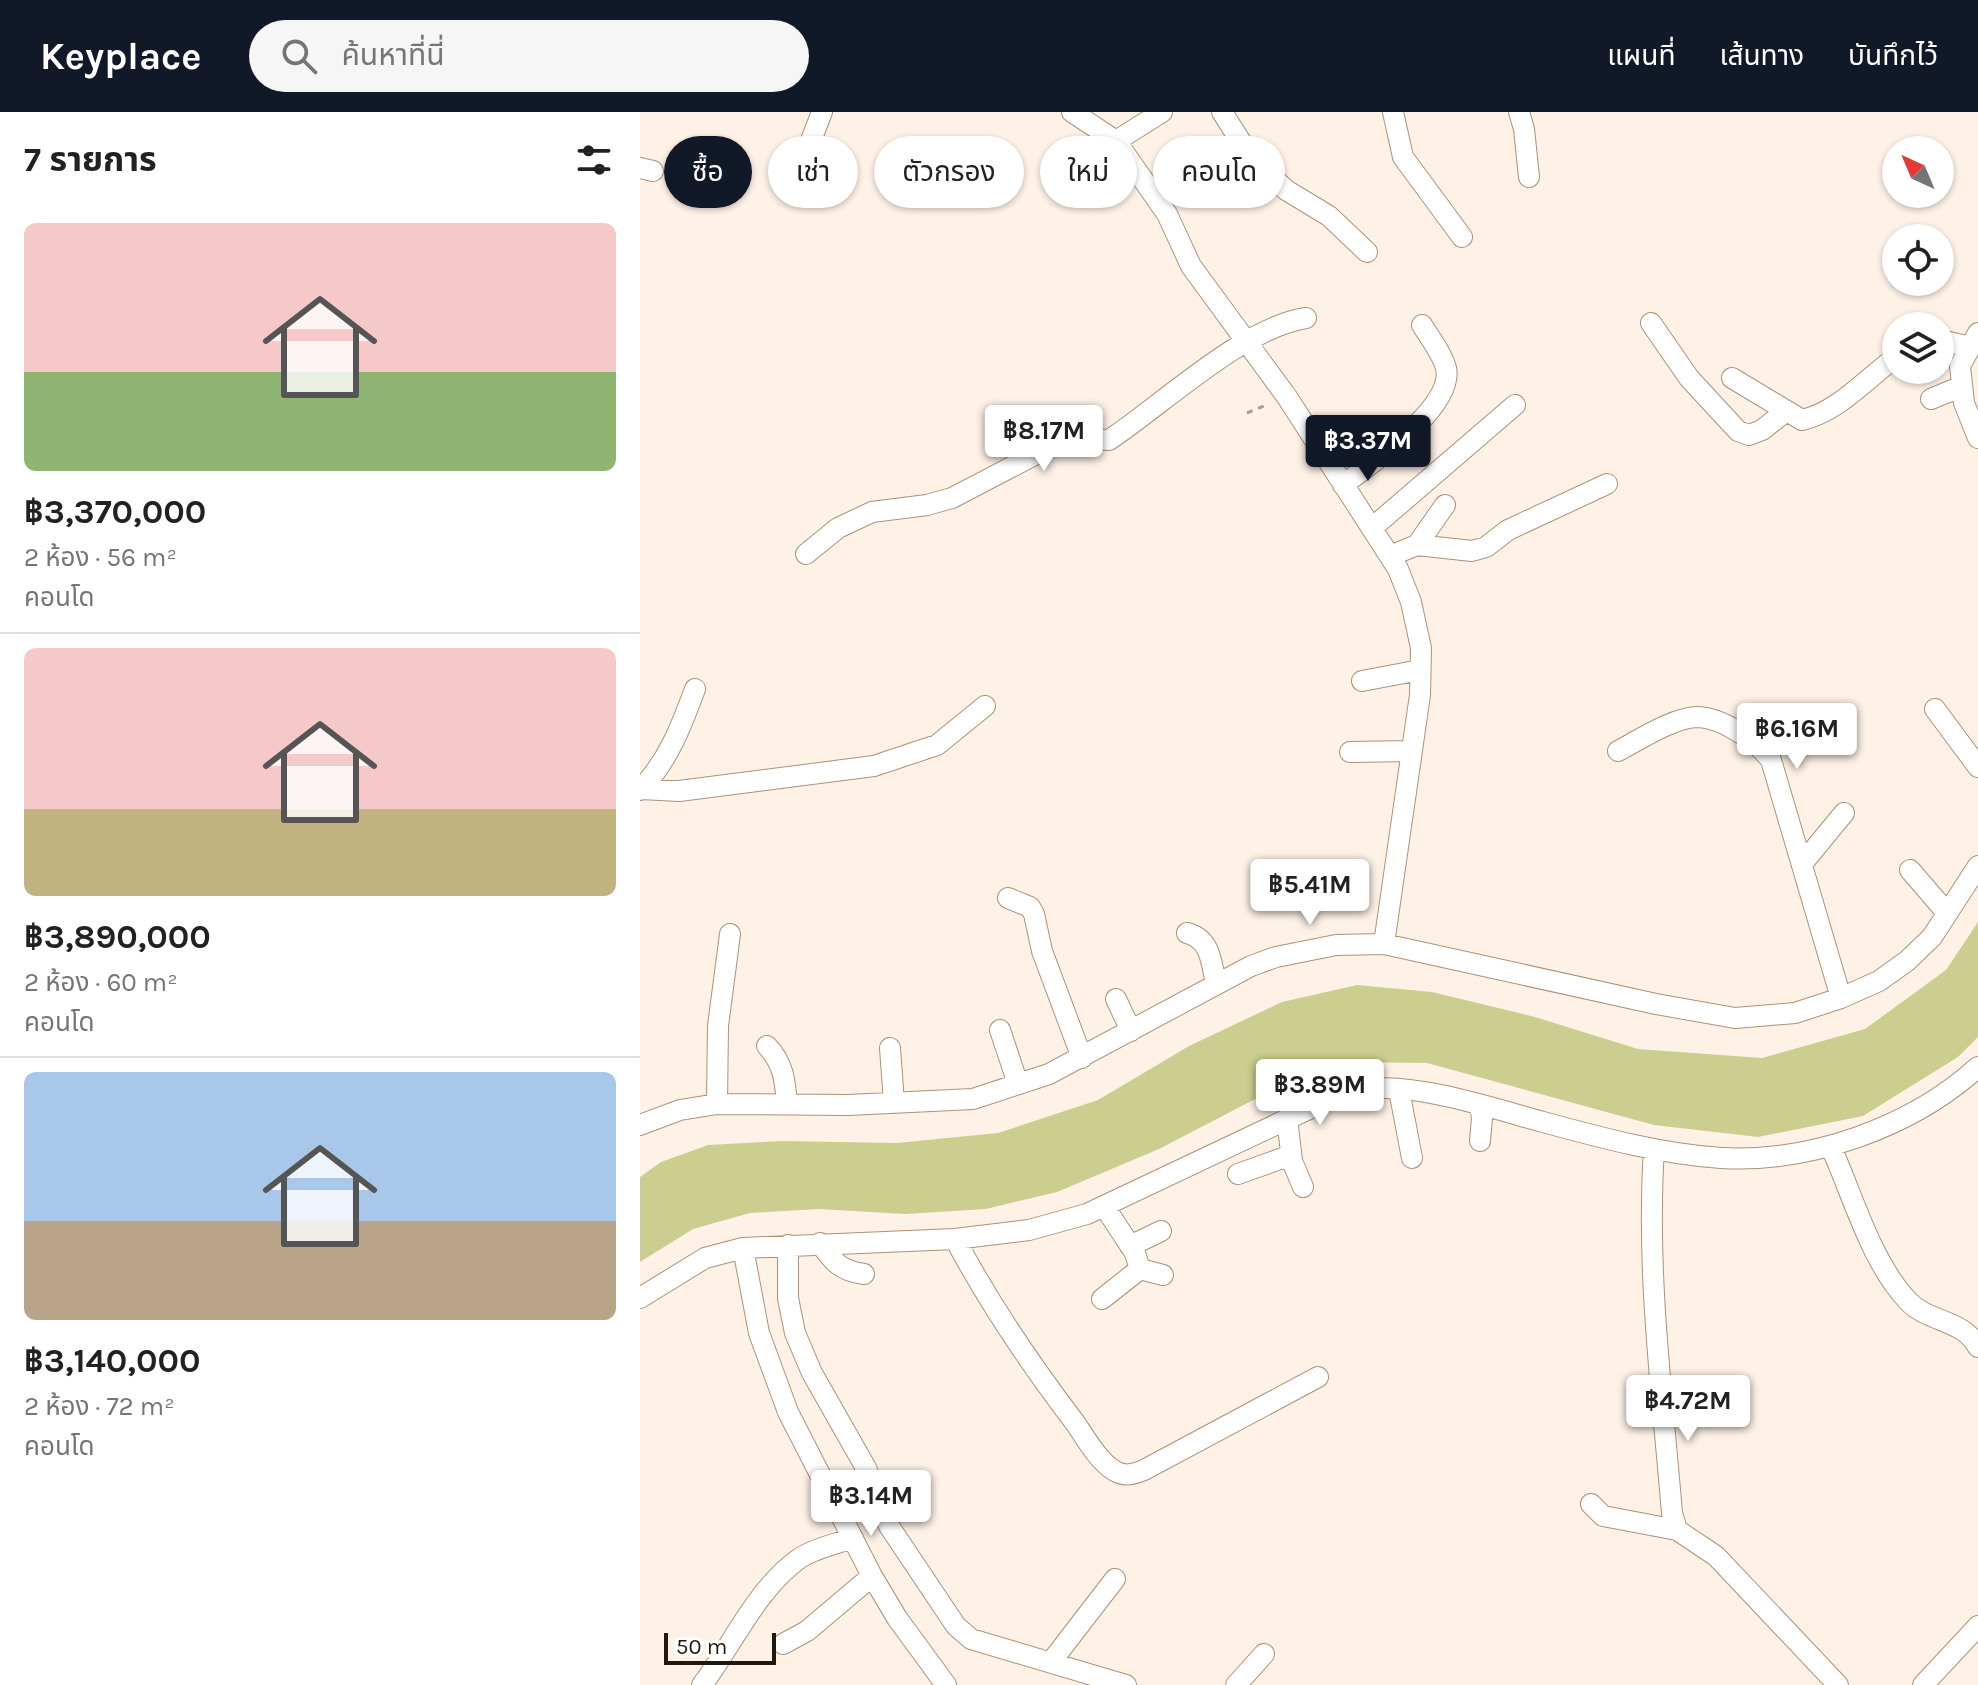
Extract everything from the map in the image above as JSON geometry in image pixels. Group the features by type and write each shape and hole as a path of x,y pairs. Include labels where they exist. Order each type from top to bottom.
{"street":[{"path":"813,136 822,112"},
{"path":"1072,112 1108,136"},
{"path":"1124,136 1162,112"},
{"path":"1222,112 1250,156 1286,190 1329,216 1367,252"},
{"path":"1393,112 1403,157 1462,237"},
{"path":"1519,112 1529,177"},
{"path":"1137,171 1167,214 1191,266 1287,397 1390,556 1411,602 1421,648 1420,695 1384,944"},
{"path":"806,554 838,528 872,512 927,505 952,498 1067,438 1109,440 1245,343 1292,320 1306,318"},
{"path":"1651,323 1689,378 1738,431 1749,435 1762,430 1785,412"},
{"path":"1343,485 1401,440 1433,406 1444,388 1446,370 1422,325"},
{"path":"1974,340 1960,366 1964,403 1978,438"},
{"path":"1732,378 1802,420 1814,417 1840,401 1882,368"},
{"path":"1931,399 1962,386"},
{"path":"1372,528 1515,405"},
{"path":"1390,556 1417,545 1472,551 1486,547 1508,530 1607,484"},
{"path":"1417,545 1445,505"},
{"path":"1362,681 1420,670"},
{"path":"641,790 676,740 695,689"},
{"path":"641,790 679,791 874,766 937,745 985,706"},
{"path":"1935,709 1978,767"},
{"path":"1618,751 1680,720 1699,717 1737,731 1760,746 1771,760 1841,998"},
{"path":"1350,752 1411,751"},
{"path":"1802,864 1844,813"},
{"path":"640,1125 680,1110 717,1104 894,1103 973,1099 1049,1074 1251,966 1336,945 1384,944 1656,1004 1735,1018 1795,1013 1879,981 1907,961 1932,937 1978,866"},
{"path":"1910,870 1947,913"},
{"path":"1008,898 1030,907 1034,914 1042,951 1082,1058"},
{"path":"1187,933 1199,937 1206,944 1216,983"},
{"path":"717,1104 718,1026 730,934"},
{"path":"1116,999 1131,1031"},
{"path":"1000,1030 1018,1084"},
{"path":"767,1046 784,1071 787,1104"},
{"path":"890,1048 894,1103"},
{"path":"640,1298 705,1258 743,1248 955,1239 1029,1230 1087,1214 1330,1099 1374,1089 1416,1091 1619,1142 1723,1158 1780,1155 1831,1147 1906,1117 1978,1067"},
{"path":"1399,1090 1412,1158"},
{"path":"1480,1105 1480,1141"},
{"path":"1287,1118 1291,1155 1303,1187"},
{"path":"1831,1147 1879,1262 1895,1286 1921,1312 1964,1330 1978,1347"},
{"path":"1654,1149 1650,1214 1653,1284 1672,1513 1677,1530"},
{"path":"1238,1174 1291,1155"},
{"path":"1104,1206 1130,1246 1140,1269"},
{"path":"1130,1246 1161,1231"},
{"path":"955,1239 983,1292 1011,1335 1077,1427 1114,1471 1129,1475 1144,1470 1318,1377"},
{"path":"820,1243 833,1263 847,1272 864,1274"},
{"path":"788,1245 788,1298 795,1333 812,1373 866,1468 889,1526 956,1626 971,1639 1126,1685"},
{"path":"743,1248 759,1333 788,1412 872,1576 897,1618 946,1685"},
{"path":"1140,1269 1163,1275"},
{"path":"1102,1299 1140,1269"},
{"path":"1591,1504 1603,1516 1677,1530 1716,1556 1838,1685"},
{"path":"702,1685 757,1604 783,1572 803,1556 853,1538"},
{"path":"783,1644 807,1631 872,1576"},
{"path":"1051,1662 1115,1579"},
{"path":"1923,1685 1978,1626"},
{"path":"1236,1685 1264,1654"}],"path":[{"path":"1247,413 1287,397"}],"shaded area":[{"path":"1978,922 1978,1037 1958,1057 1863,1116 1758,1137 1654,1125 1427,1063 1344,1062 1261,1096 1159,1149 1057,1192 986,1209 905,1214 819,1209 750,1213 693,1229 640,1262 640,1177 661,1162 708,1145 783,1141 897,1143 998,1133 1098,1100 1189,1046 1282,1002 1357,985 1432,992 1535,1017 1638,1049 1762,1058 1865,1029 1946,970"}]}
